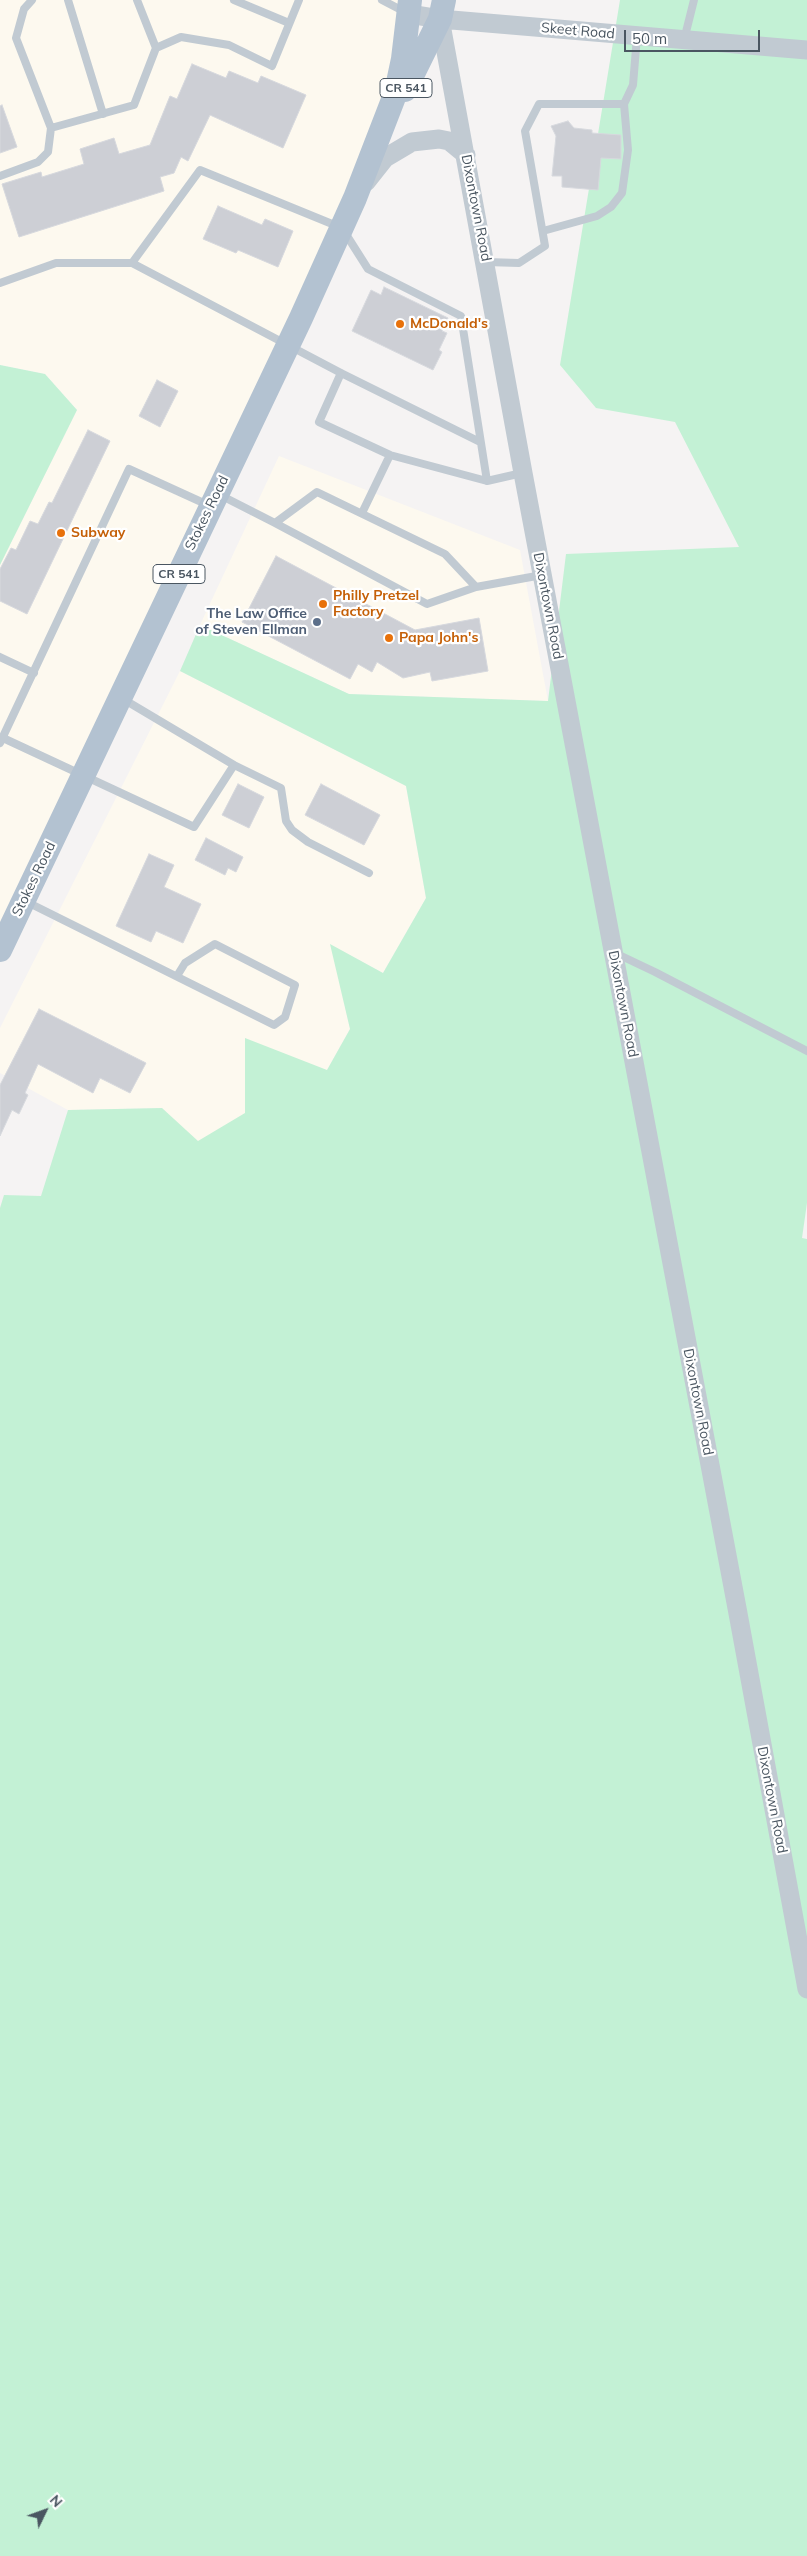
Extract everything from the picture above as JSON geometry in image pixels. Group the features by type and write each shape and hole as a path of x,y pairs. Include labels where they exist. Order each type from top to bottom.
{"main road":[{"name":"Stokes Road","path":"0,950 288,345 440,6"},
{"name":"Stokes Road","path":"373,157 396,92 403,60 410,7"}],"street":[{"name":"Skeet Road","path":"410,7 440,6 637,36 807,50"},
{"name":"Dixontown Road","path":"440,6 542,576 807,1989"},
{"path":"355,198 385,158 412,142 444,140 458,147 466,154"}],"lane":[{"path":"0,176 38,162 48,152 51,128 16,38 24,9 32,0"},
{"path":"68,0 103,114"},
{"path":"51,128 134,105 156,48 138,0"},
{"path":"234,0 290,23"},
{"path":"156,48 181,37 229,46 272,66 299,0"},
{"path":"382,0 410,7"},
{"path":"684,40 694,0"},
{"path":"543,231 597,216 612,207 622,193 628,150 624,104 633,85 637,36"},
{"path":"486,262 519,263 545,246 525,131 539,104 624,104"},
{"path":"132,263 200,170 342,228 368,269 462,316 487,481"},
{"path":"0,283 56,263 132,263 341,373 480,442"},
{"path":"341,373 320,422 390,455 487,481 523,473"},
{"path":"362,513 390,455"},
{"path":"234,765 194,828 83,776 1,741 129,469 275,523 427,604 476,587 542,576"},
{"path":"275,523 317,492 444,554 476,587"},
{"path":"0,656 34,673"},
{"path":"120,697 234,765 281,788 286,821 292,830 308,842 369,873"},
{"path":"24,901 274,1025 286,1017 295,985 215,944 186,962 177,976"},
{"path":"613,952 656,972 807,1051"}],"shaded area":[{"path":"0,0 410,0 396,92 0,950 0,565 77,410 45,374 0,365"},
{"path":"279,456 520,550 548,701 349,694 200,625"},
{"path":"180,671 406,786 426,898 383,973 331,945 350,1029 327,1070 246,1113 198,1142 162,1108 68,1110 0,1073 0,1028"}],"green space":[{"path":"620,0 807,0 807,1203 802,1238 807,1239 807,2556 0,2556 0,1208 4,1195 41,1196 68,1110 162,1108 198,1141 245,1113 245,1038 327,1070 350,1029 330,944 383,973 426,898 406,786 180,671 200,625 349,694 548,701 566,554 739,547 675,422 596,408 560,365"},
{"path":"0,365 45,374 77,410 0,565"}],"building":[{"path":"192,64 226,78 229,71 258,83 261,76 306,95 283,148 210,115 188,161 181,157 174,173 160,177 164,191 19,237 2,184 41,172 42,177 84,164 80,149 114,138 119,154 150,145 170,96 177,99"},
{"path":"2,105 17,147 0,153 0,106"},
{"path":"568,121 574,128 592,130 592,133 621,135 621,159 601,158 598,190 562,187 562,176 552,176 556,136 551,126"},
{"path":"218,206 262,225 265,219 293,231 278,267 238,250 236,253 203,239"},
{"name":"McDonald's","path":"384,287 448,318 442,331 447,333 439,350 442,352 433,370 352,331 371,290 381,295"},
{"path":"157,380 178,391 160,427 139,416"},
{"path":"88,430 110,441 27,614 0,601 0,569 11,548 16,550 30,521 38,524 49,502 52,503"},
{"path":"276,556 415,630 479,618 488,671 432,681 430,672 403,678 377,662 372,672 358,664 350,679 242,622"},
{"path":"238,784 264,797 249,828 222,815"},
{"path":"321,784 380,815 364,845 305,815"},
{"path":"206,838 243,857 236,872 228,868 225,875 195,860"},
{"path":"149,854 174,865 164,887 201,904 183,943 156,931 151,942 116,926"},
{"path":"39,1009 146,1063 130,1093 100,1078 93,1093 38,1064 25,1093 28,1095 19,1114 12,1110 0,1136 0,1085"}],"place":[{"name":"McDonald's","path":"400,324"},
{"name":"Subway","path":"61,533"},
{"name":"Philly Pretzel Factory","path":"323,604"},
{"name":"The Law Office of Steven Ellman","path":"317,622"},
{"name":"Papa John's","path":"389,638"}]}
